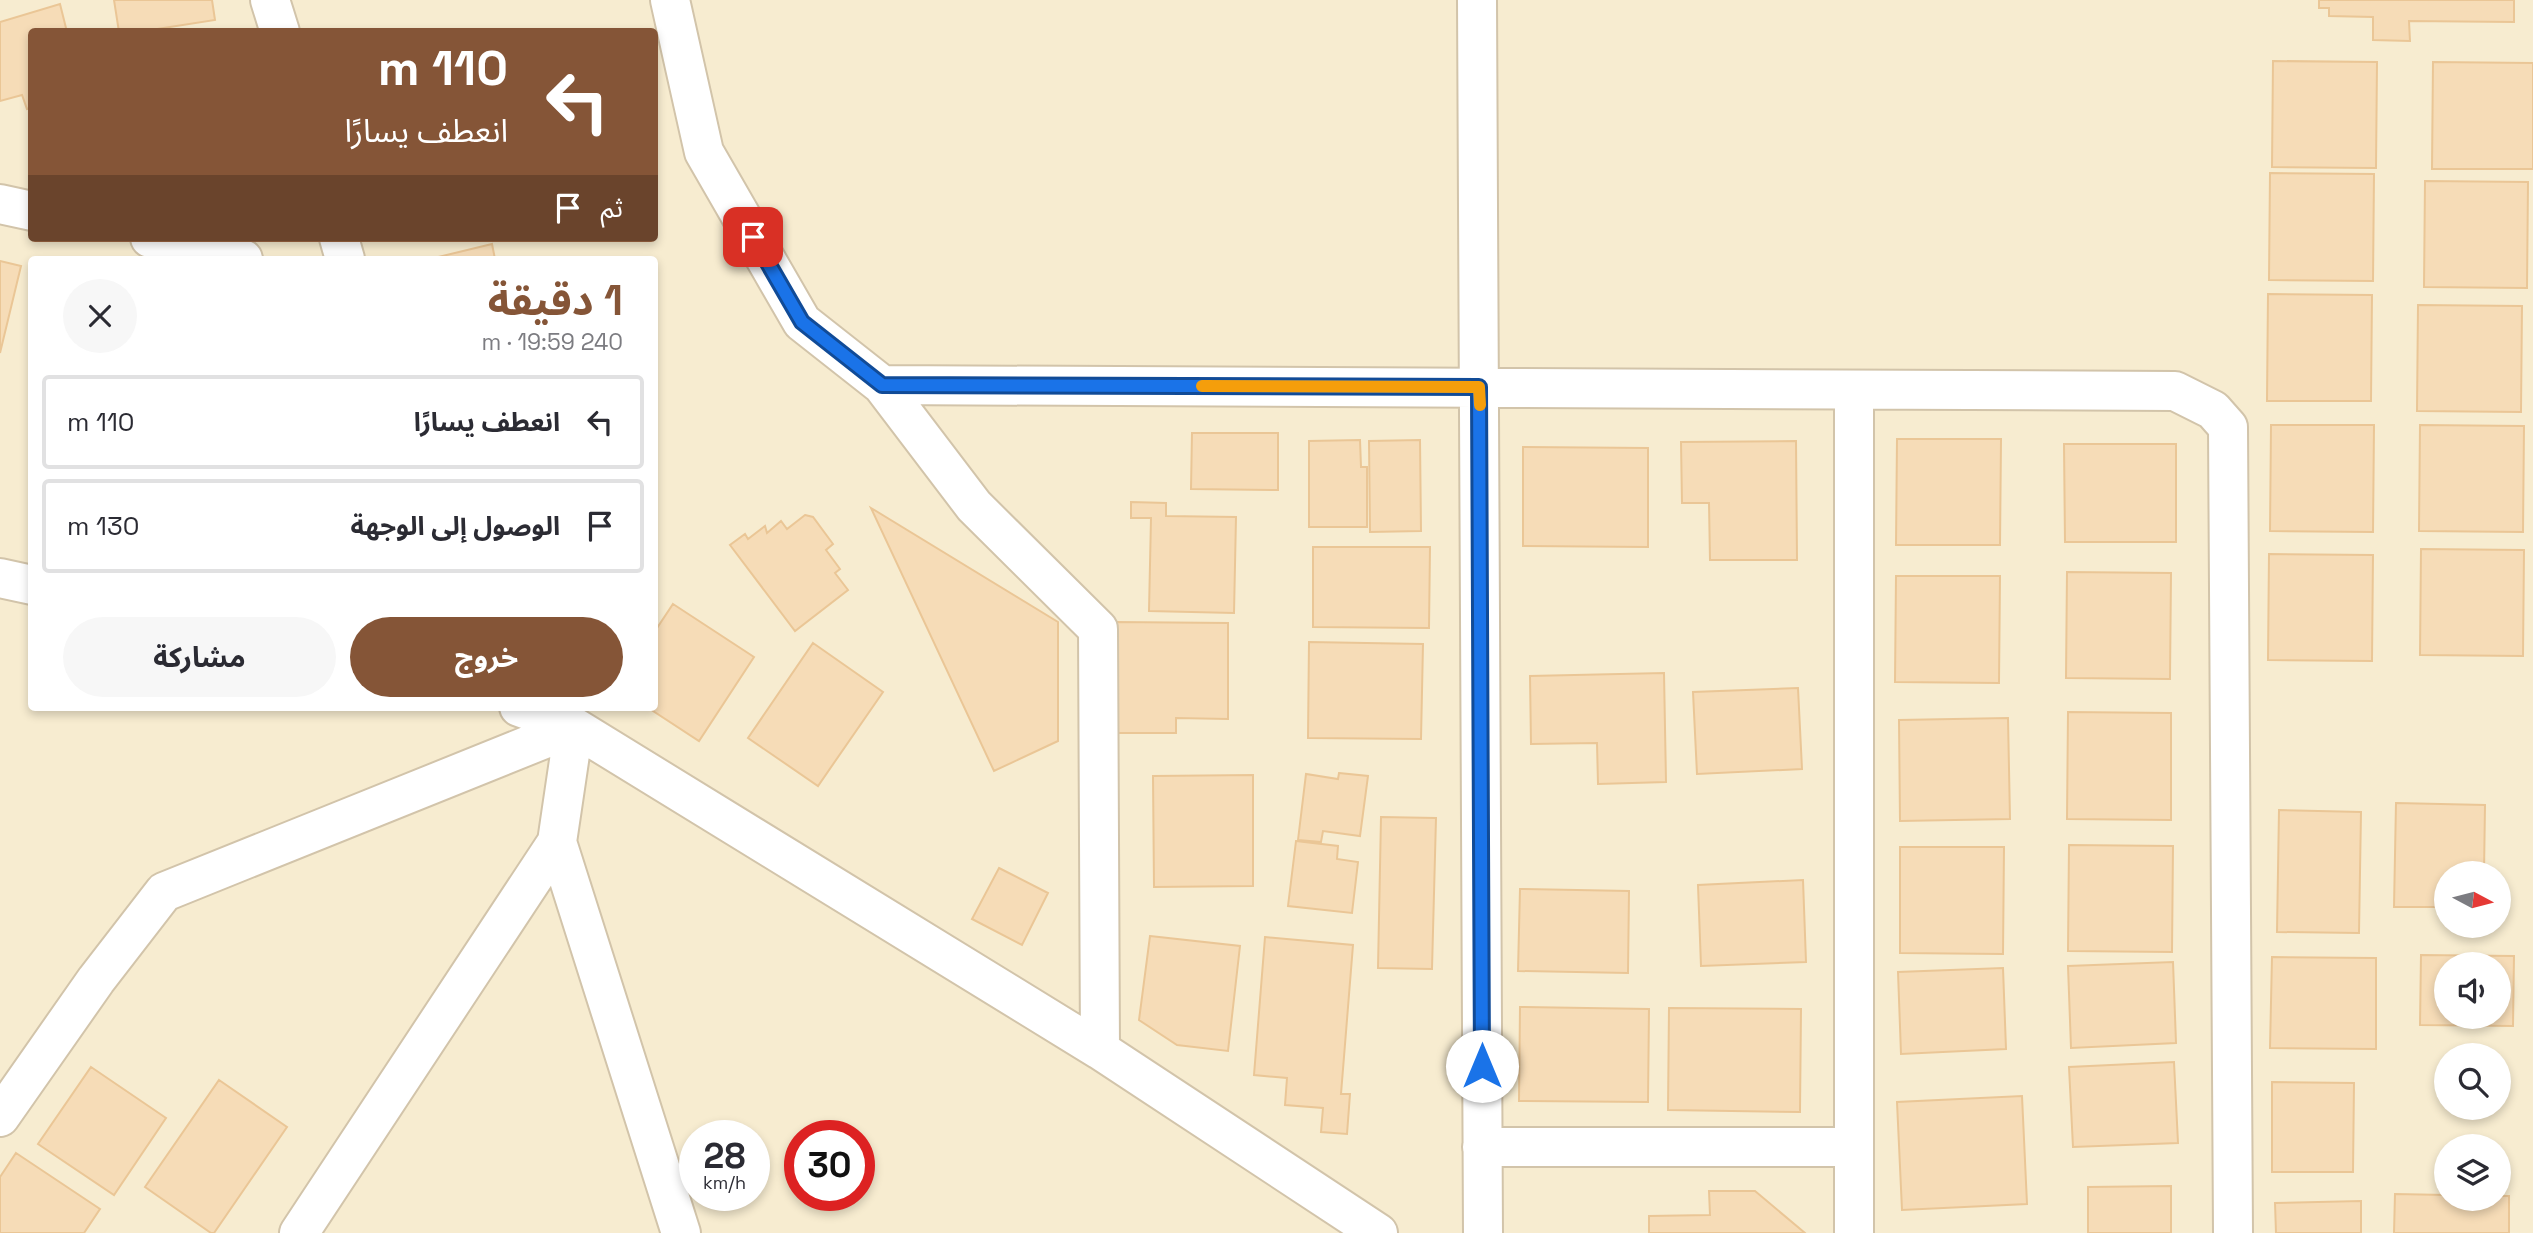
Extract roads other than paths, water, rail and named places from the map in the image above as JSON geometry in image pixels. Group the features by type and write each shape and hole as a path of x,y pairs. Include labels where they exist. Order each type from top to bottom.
{"street":[{"path":"270,0 278,28"},
{"path":"670,0 704,152 802,322 882,385 974,506 1098,629 1100,1051"},
{"path":"1478,0 1483,1233"},
{"path":"0,204 28,210"},
{"path":"168,242 230,256"},
{"path":"882,385 2175,391 2213,410 2228,427 2233,1233"},
{"path":"1854,390 1854,1233"},
{"path":"0,578 28,584"},
{"path":"530,711 574,727 1100,1051 1378,1233"},
{"path":"299,1233 557,842 574,727"},
{"path":"0,1117 96,980 164,892 574,727"},
{"path":"557,842 681,1233"},
{"path":"1482,1147 1854,1147"}]}
